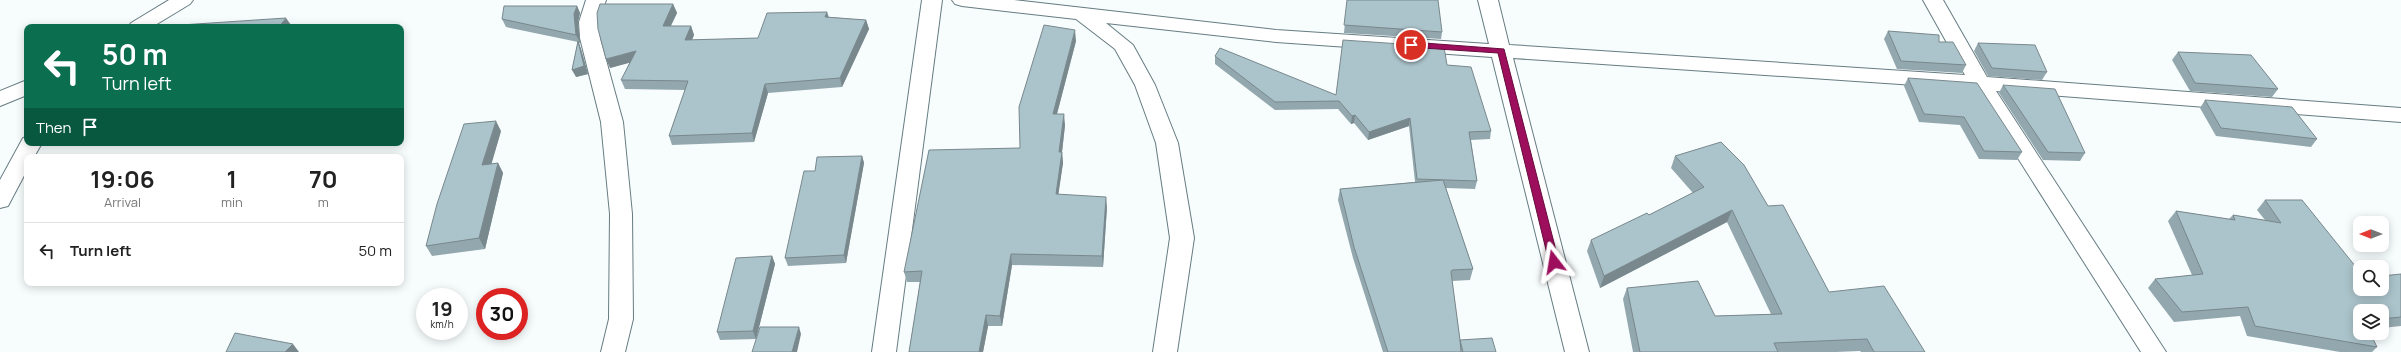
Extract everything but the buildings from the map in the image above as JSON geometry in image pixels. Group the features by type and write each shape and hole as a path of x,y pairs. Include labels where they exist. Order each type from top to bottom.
{"street":[{"path":"143,24 183,0"},
{"path":"596,0 589,22 590,38 612,122 621,214 621,319 613,352"},
{"path":"884,352 932,0"},
{"path":"962,0 1276,36 1980,83 2401,115"},
{"path":"1488,0 1577,352"},
{"path":"1933,0 1980,83 2154,352"},
{"path":"1082,14 1123,45 1145,85 1167,143 1182,238 1165,352"},
{"path":"0,99 24,88"},
{"path":"0,200 24,156"}],"route":[{"path":"1411,45 1501,51 1554,262"}]}
